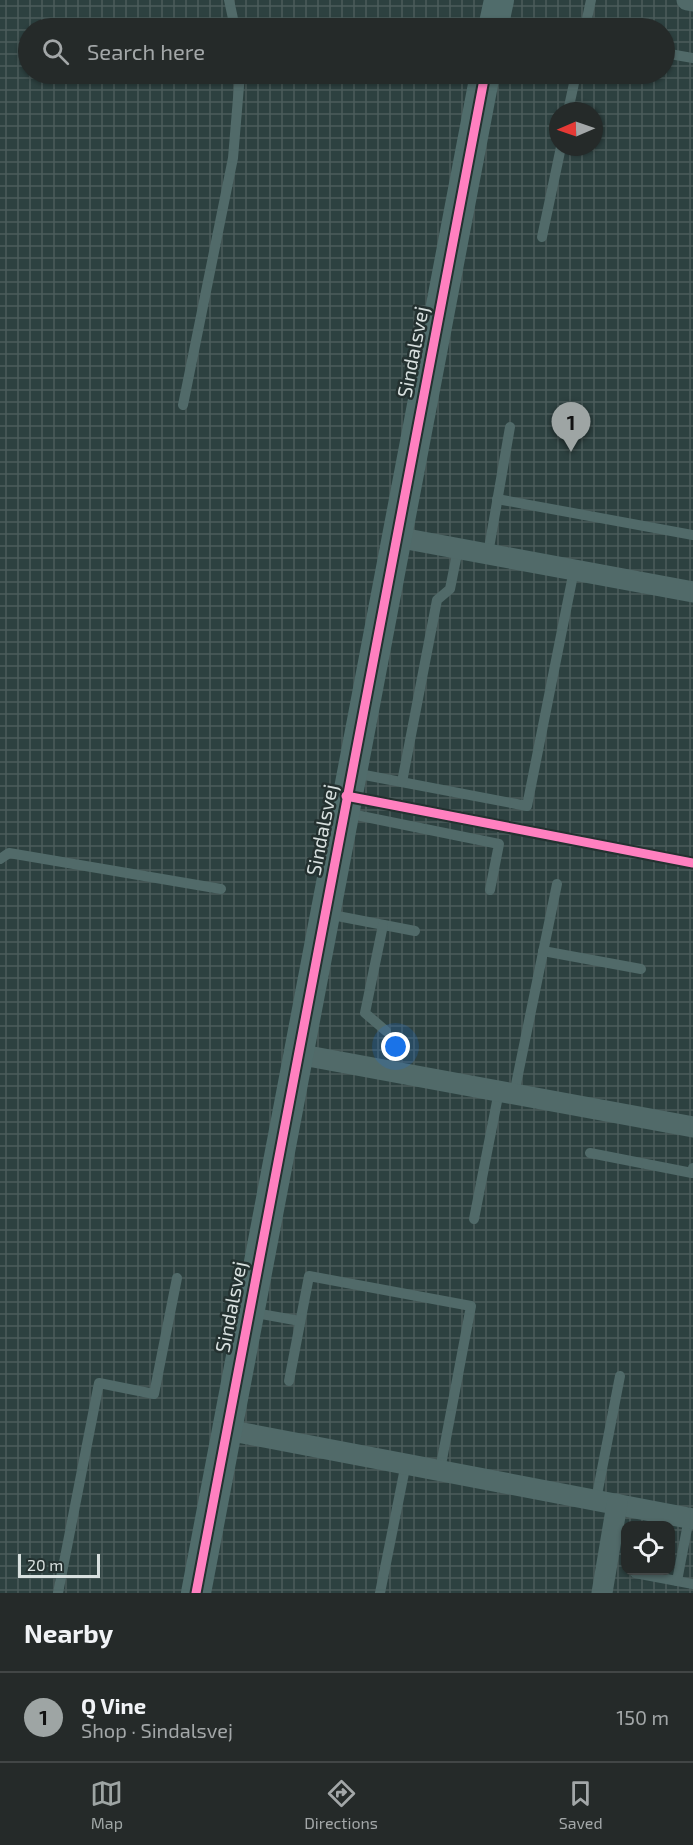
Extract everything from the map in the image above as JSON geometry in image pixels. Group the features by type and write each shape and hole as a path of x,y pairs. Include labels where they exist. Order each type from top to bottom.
{"street":[{"path":"495,18 499,0"},
{"path":"687,0 693,1"},
{"name":"Sindalsvej","path":"196,1593 483,84"},
{"path":"396,537 693,592"},
{"path":"297,1054 693,1127"},
{"path":"227,1430 691,1519"},
{"path":"602,1593 607,1502"}],"lane":[{"path":"229,0 233,18"},
{"path":"587,18 591,0"},
{"path":"675,55 693,58"},
{"path":"183,405 234,158 239,84"},
{"path":"570,102 574,84"},
{"path":"542,237 559,156"},
{"path":"488,554 510,428"},
{"path":"497,499 693,535"},
{"path":"402,782 437,600 450,589 458,549"},
{"path":"351,772 527,806 574,570"},
{"path":"343,813 499,844 490,890"},
{"path":"0,859 9,853 221,889"},
{"path":"474,1219 543,951 557,884"},
{"path":"324,914 415,931"},
{"path":"383,925 365,1013 386,1030"},
{"path":"543,951 641,969"},
{"path":"590,1153 692,1173 693,1167"},
{"path":"289,1381 309,1276 471,1306 440,1470"},
{"path":"58,1593 99,1383 154,1394 177,1278"},
{"path":"249,1312 300,1321"},
{"path":"607,1502 620,1376"},
{"path":"380,1593 406,1463"},
{"path":"677,1581 691,1519"},
{"path":"646,1575 693,1584"}],"shaded area":[{"path":"0,0 693,0 693,1593 0,1593"}],"cycle path":[{"path":"196,1593 483,84"},
{"path":"346,796 693,863"}],"place":[{"name":"Q Vine","path":"571,452"}]}
